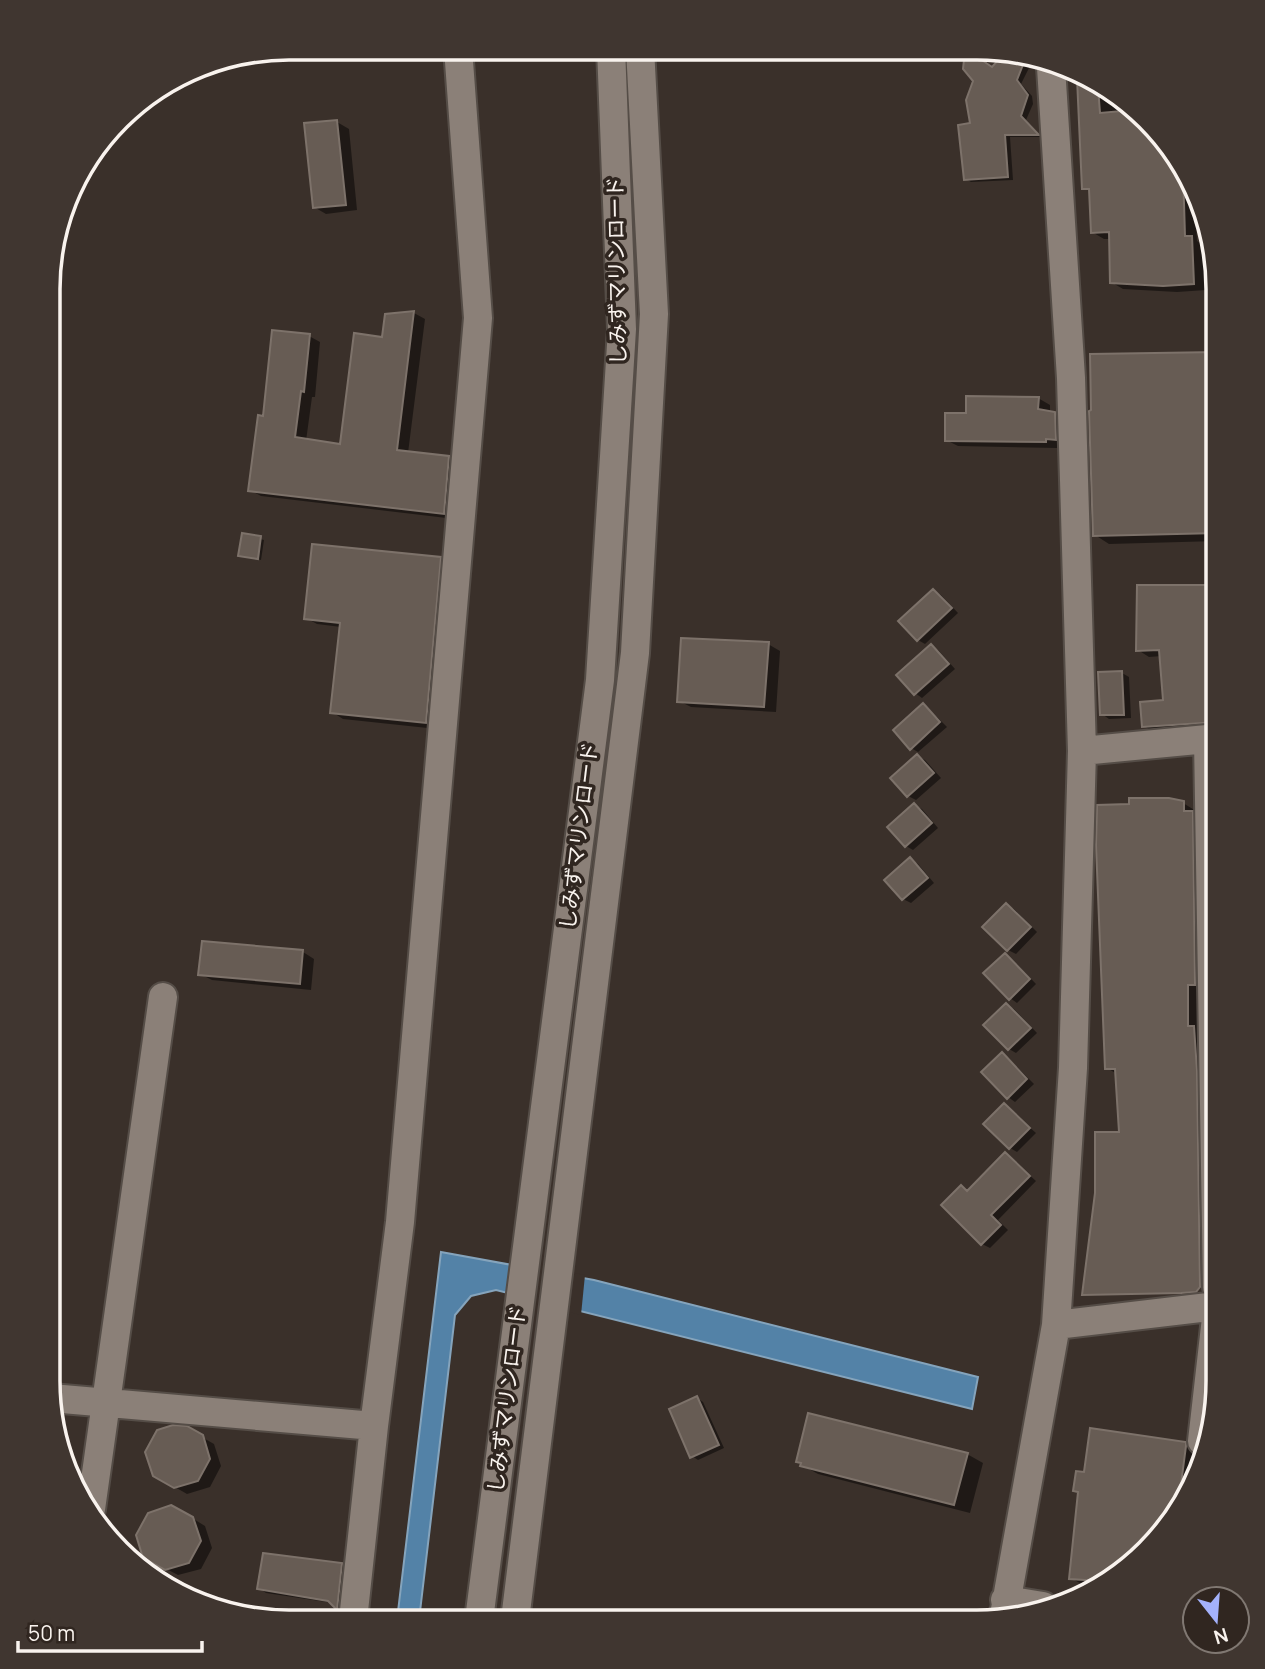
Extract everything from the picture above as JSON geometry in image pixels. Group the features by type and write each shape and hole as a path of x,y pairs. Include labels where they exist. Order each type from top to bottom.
{"street":[{"path":"355,1609 374,1426 400,1222 478,318 459,60"},
{"name":"しみずマリンロード","path":"480,1609 600,680 622,329 611,60"},
{"name":"しみずマリンロード","path":"516,1609 635,653 654,314 641,60"},
{"path":"1004,1608 1056,1325 1073,1068 1082,751 1071,378 1051,72"},
{"path":"1082,751 1206,739"},
{"path":"92,1498 163,997"},
{"path":"1056,1325 1205,1309"},
{"path":"61,1399 374,1426"}],"water":[{"path":"441,1252 594,1280 978,1377 972,1409 496,1290 471,1296 455,1315 420,1609 398,1609"}],"pier":[{"path":"510,1261 585,1275 581,1315 506,1296"}],"building":[{"path":"964,60 982,60 992,67 998,61 1023,64 1017,80 1028,95 1021,116 1039,135 1005,135 1008,177 964,180 958,125 970,123 966,100 973,81 963,69"},
{"path":"1077,83 1099,95 1100,113 1121,111 1138,127 1158,149 1175,174 1184,191 1185,236 1192,236 1194,284 1163,286 1110,283 1109,232 1091,233 1089,189 1082,189"},
{"path":"337,120 346,205 313,208 304,123"},
{"path":"414,311 397,450 449,456 444,514 248,491 258,415 263,416 272,330 310,334 304,392 301,391 295,437 340,444 354,333 382,337 385,314"},
{"path":"1206,352 1206,533 1093,536 1090,354"},
{"path":"966,396 1039,397 1038,409 1055,412 1056,440 945,441 945,413 966,413"},
{"path":"242,533 261,536 258,559 238,556"},
{"path":"312,544 441,557 426,723 330,713 340,623 304,619"},
{"path":"1137,585 1206,585 1206,723 1142,727 1140,702 1163,700 1159,650 1136,651"},
{"path":"933,589 952,608 917,641 898,621"},
{"path":"681,638 769,642 764,707 677,702"},
{"path":"931,644 949,664 914,695 896,675"},
{"path":"1122,671 1124,715 1100,715 1098,672"},
{"path":"923,703 940,722 910,750 893,730"},
{"path":"917,754 934,773 907,797 890,778"},
{"path":"1129,798 1169,798 1184,801 1184,811 1193,811 1195,985 1188,985 1188,1026 1194,1026 1197,1071 1200,1287 1196,1292 1082,1295 1095,1193 1095,1132 1119,1132 1115,1069 1105,1069 1096,845 1097,805 1129,804"},
{"path":"914,803 932,823 905,847 887,827"},
{"path":"910,857 928,878 902,900 884,880"},
{"path":"1006,903 1031,927 1007,951 982,927"},
{"path":"202,941 303,950 300,984 198,975"},
{"path":"1005,953 1030,979 1009,1000 983,973"},
{"path":"1006,1003 1031,1028 1008,1050 983,1025"},
{"path":"1002,1052 1027,1079 1007,1099 981,1072"},
{"path":"1004,1103 1030,1128 1009,1149 983,1124"},
{"path":"1005,1152 1030,1176 991,1215 1001,1225 981,1245 941,1205 961,1185 967,1191"},
{"path":"697,1396 719,1445 690,1458 669,1409"},
{"path":"808,1413 968,1453 954,1505 800,1466 801,1463 796,1462"},
{"path":"173,1425 187,1426 203,1435 210,1459 198,1481 174,1488 153,1476 145,1452 157,1430"},
{"path":"1090,1428 1186,1442 1181,1484 1167,1508 1127,1553 1088,1580 1069,1579 1078,1492 1073,1491 1076,1471 1084,1472"},
{"path":"171,1505 193,1517 201,1541 189,1563 165,1570 143,1557 136,1535 148,1513"},
{"path":"263,1553 342,1563 337,1609 328,1601 257,1589"}]}
